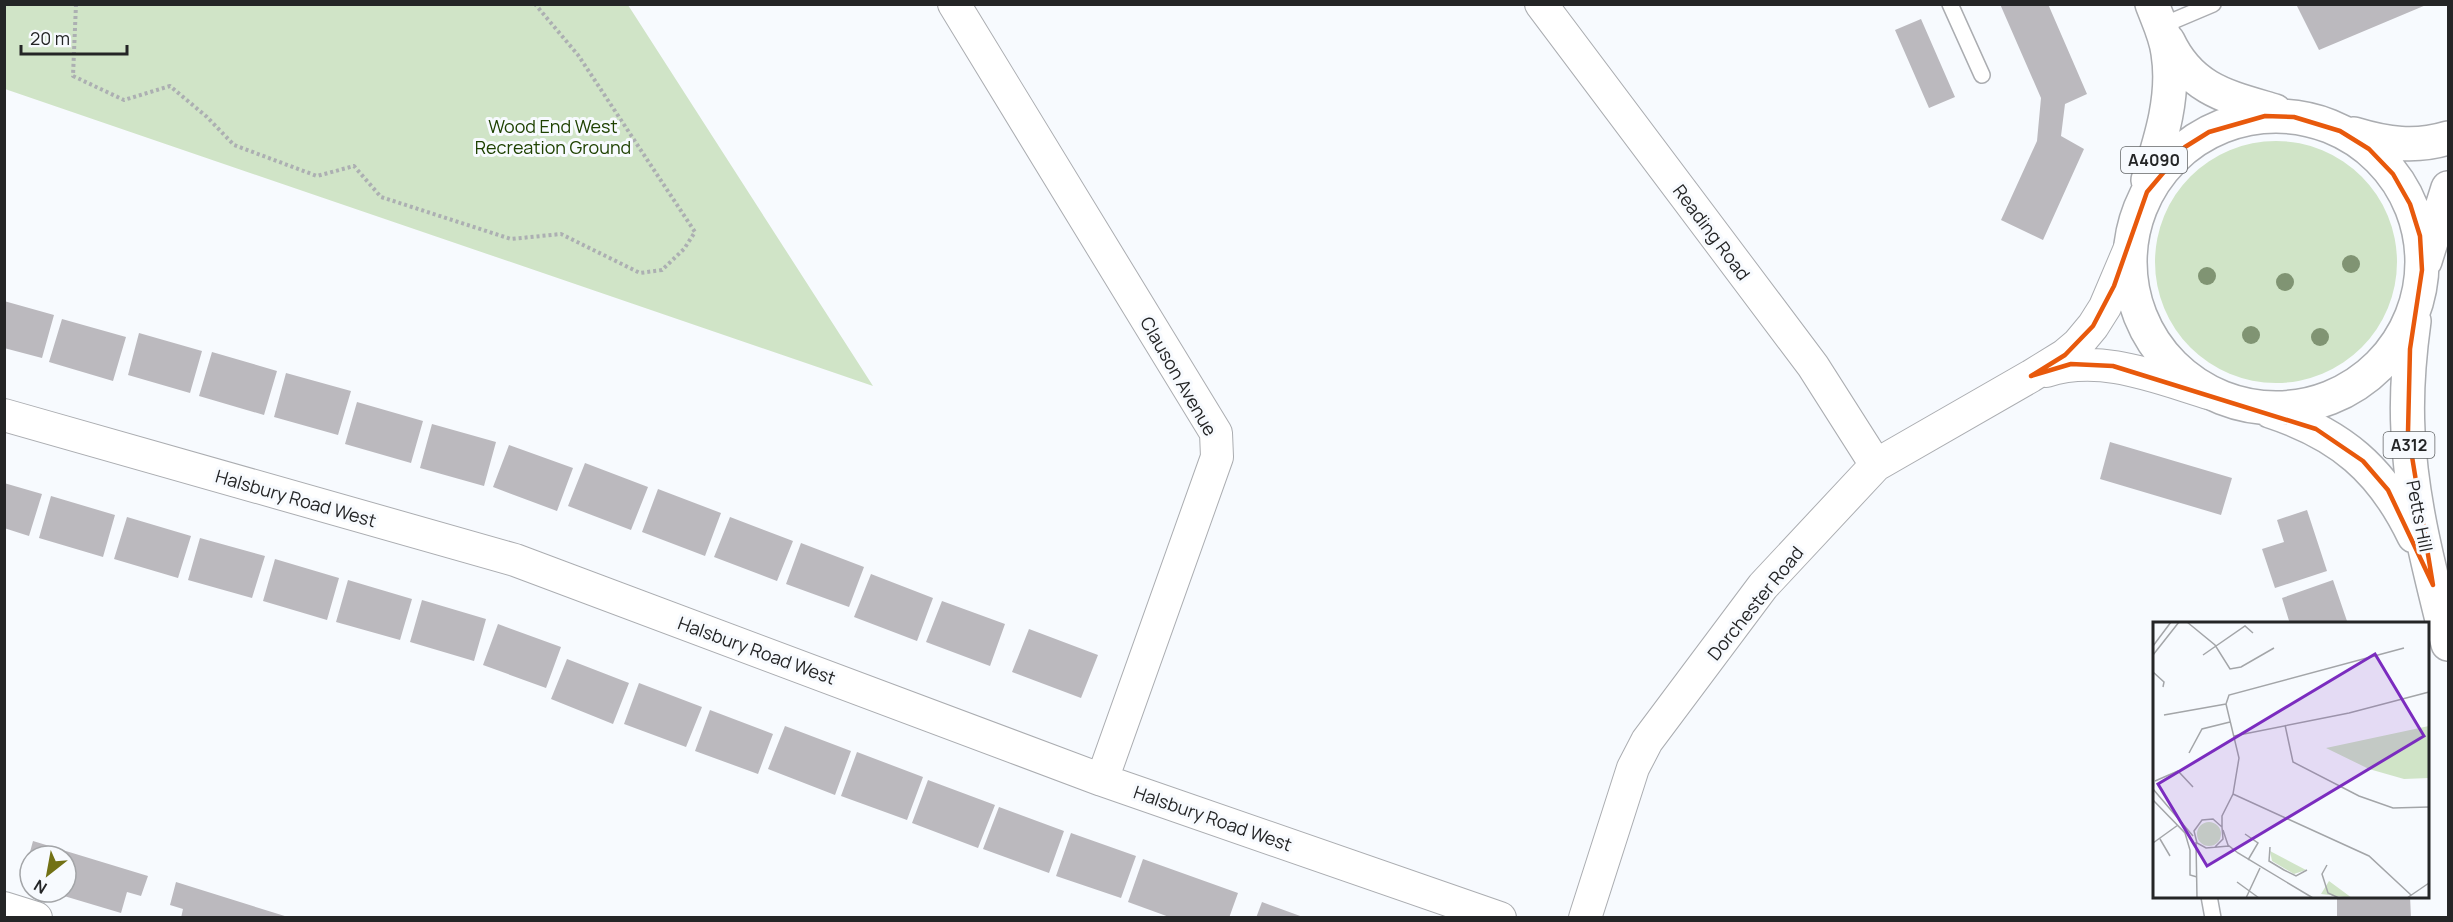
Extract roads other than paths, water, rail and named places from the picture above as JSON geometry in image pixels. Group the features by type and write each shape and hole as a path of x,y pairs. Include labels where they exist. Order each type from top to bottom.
{"main road":[{"path":"2156,15 2172,49 2185,69 2204,86 2226,96 2374,140 2402,145 2427,144 2448,138"},
{"name":"A4090","path":"2133,233 2159,147 2169,101 2169,61 2156,15"},
{"path":"2294,117 2265,116 2236,121 2209,132 2193,142 2163,168 2147,192 2133,233 2130,277 2136,306 2148,334 2165,358 2186,378 2212,394 2260,408 2298,406 2317,403 2344,392 2369,375 2389,355 2405,331 2416,304 2422,270 2448,188"},
{"path":"2340,131 2369,149 2393,174 2410,204 2420,236 2422,270"},
{"name":"Petts Hill","path":"2416,304 2410,349 2408,432 2415,493 2433,585 2448,644"},
{"name":"Petts Hill","path":"2260,408 2316,429 2340,443 2363,461 2388,490 2405,517 2423,555 2433,585"}],"street":[{"name":"Clauson Avenue","path":"954,4 1216,433 1218,457 1102,780"},
{"name":"Reading Road","path":"1541,4 1814,366 1876,465"},
{"name":"Dorchester Road","path":"1585,918 1633,768 1647,741 1763,586 1876,465 2065,355 2093,326 2105,307 2133,233"},
{"name":"Dorchester Road","path":"2031,376 2071,364 2093,363 2133,370 2212,394"},
{"name":"Halsbury Road West","path":"4,415 515,560 1102,780 1500,918"},
{"path":"4,908 36,918"}],"lane":[{"path":"1950,4 1982,75"},
{"path":"2156,15 2213,4"},
{"path":"2209,898 2213,918"}],"park label":[{"name":"Wood End West Recreation Ground","path":"553,136"}]}
